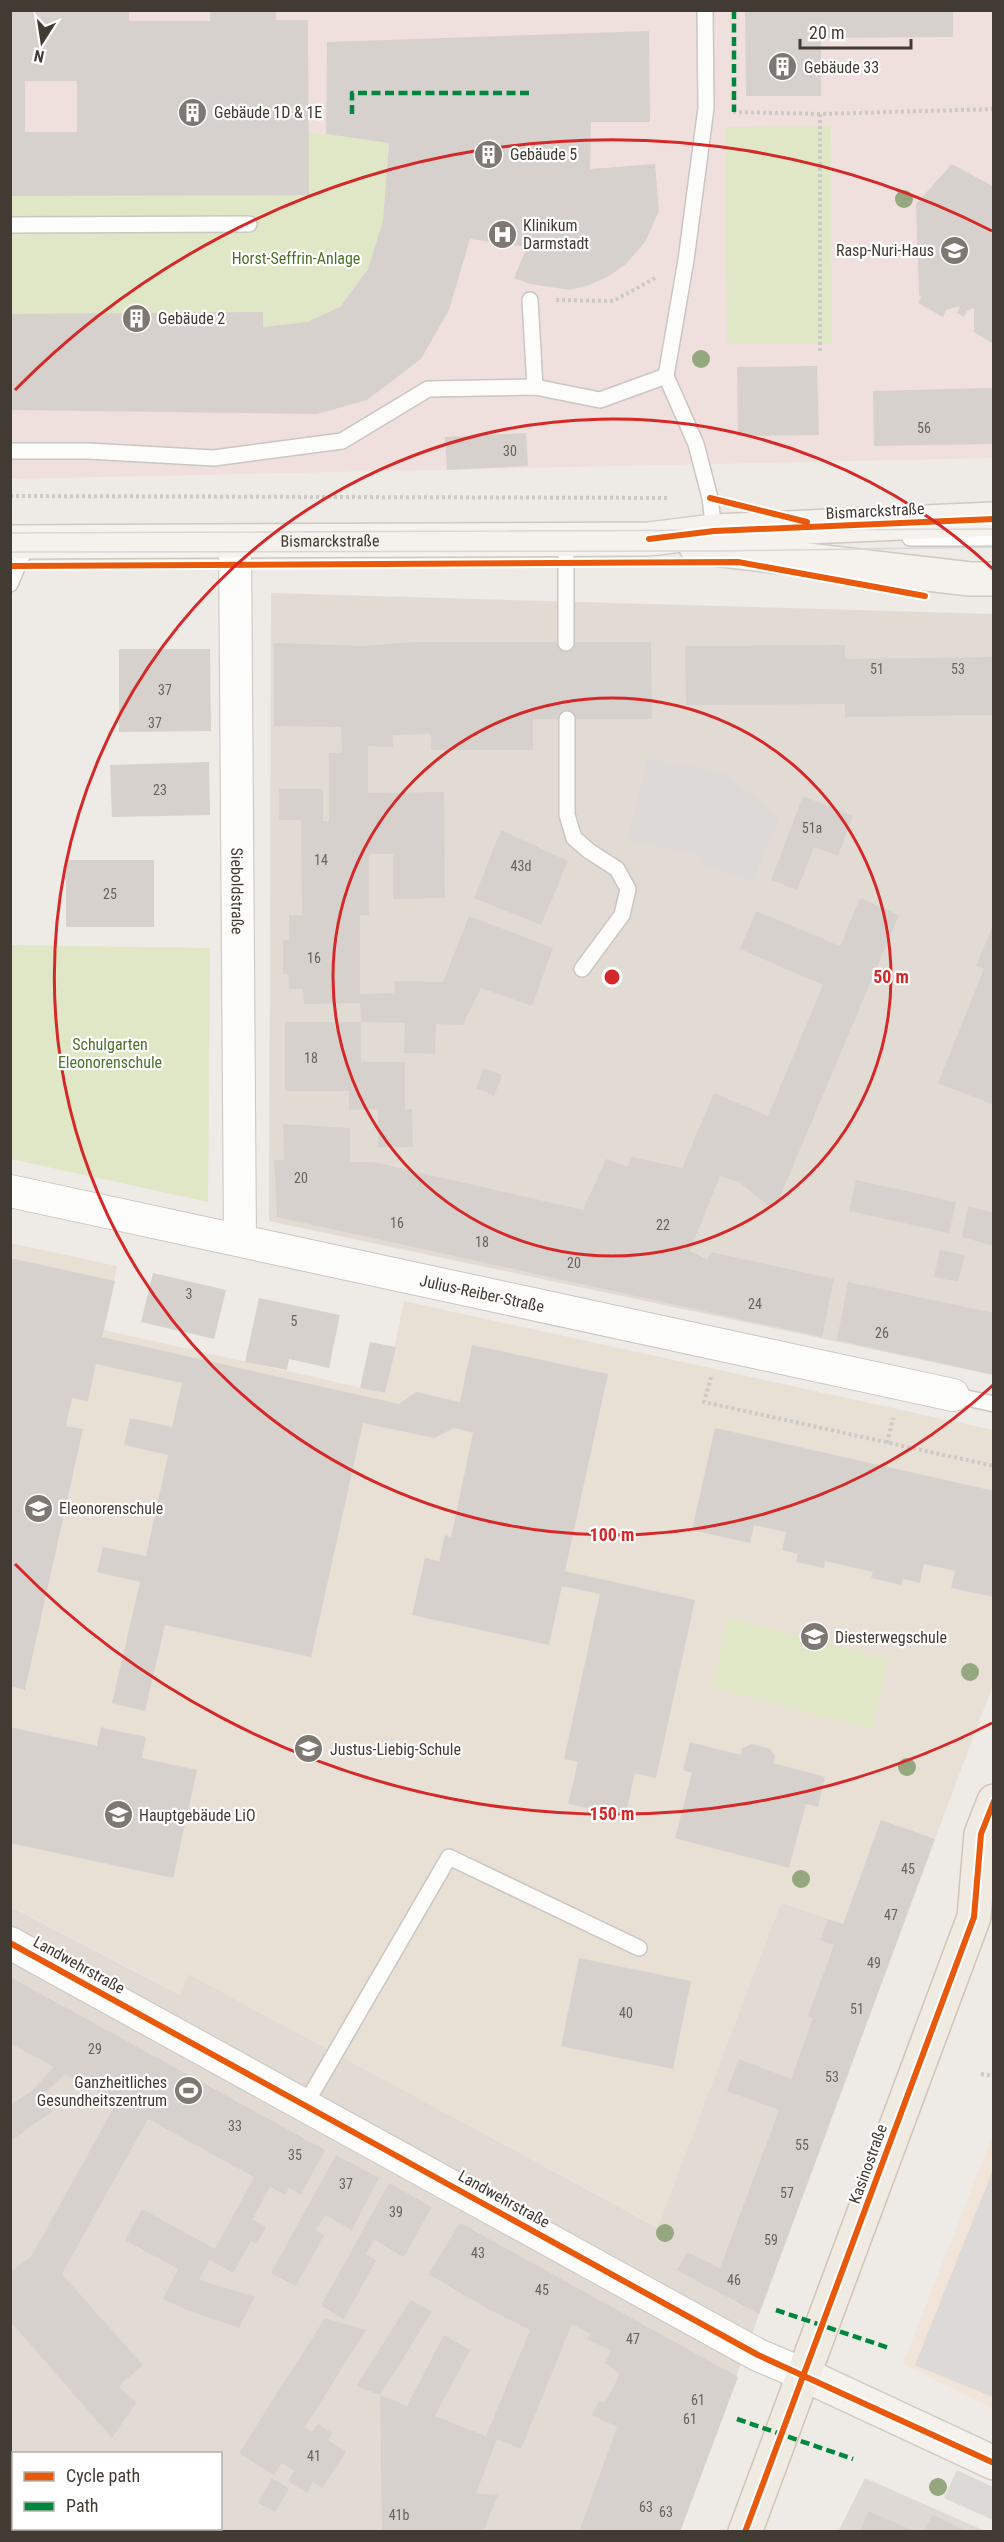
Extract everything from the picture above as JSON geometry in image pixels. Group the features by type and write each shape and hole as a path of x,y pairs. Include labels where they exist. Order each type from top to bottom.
{"main road":[{"name":"Bismarckstraße","path":"19,542 649,539 714,531 993,519"},
{"name":"Bismarckstraße","path":"649,539 743,554 959,578 993,579"},
{"name":"Kasinostraße","path":"745,2532 983,1905 981,1834 993,1801"},
{"name":"Landwehrstraße","path":"805,2375 993,2463"}],"street":[{"name":"Sieboldstraße","path":"235,541 240,1240"},
{"name":"Julius-Reiber-Straße","path":"10,1191 953,1395"},
{"name":"Landwehrstraße","path":"10,1943 758,2355 805,2375"}],"lane":[{"path":"705,10 706,108 686,260 666,376 696,444 710,498 714,531"},
{"path":"10,225 249,224"},
{"path":"530,300 535,387"},
{"path":"10,451 214,458 342,441 428,389 535,387 600,400 666,376"},
{"name":"Bismarckstraße","path":"649,539 993,538"},
{"path":"566,539 566,643"},
{"path":"10,584 19,542"},
{"path":"567,719 567,815 574,838 617,869 628,889 622,915 582,969"},
{"path":"953,1395 993,1404"},
{"path":"305,2105 449,1857 639,1948"}],"path":[{"path":"706,108 734,112 820,114 993,109"},
{"path":"820,114 820,353"},
{"path":"530,300 613,301 686,260"},
{"path":"10,496 710,498"},
{"path":"719,1344 704,1402 993,1466"},
{"path":"981,2074 993,2076"}],"shaded area":[{"name":"Klinikum Darmstadt","path":"10,11 993,11 993,458 11,479"},
{"path":"271,593 993,614 993,1375 269,1221"},
{"path":"648,759 726,773 779,819 753,881 699,863 702,856 628,840"},
{"name":"Justus-Liebig-Schule","path":"10,1243 117,1266 104,1330 385,1393 404,1301 993,1430 993,1685 935,1839 881,1820 843,1924 781,1902 658,2227 188,1974 181,1995 11,1906"},
{"path":"881,1820 935,1839 679,2531 11,2531 10,1906 180,1995 187,1973 657,2227 781,1902 843,1924"},
{"path":"993,2135 993,2409 903,2364"},
{"path":"993,2170 993,2397 915,2365"},
{"path":"957,2470 993,2487 993,2520 944,2498"},
{"path":"865,2478 985,2531 838,2532"}],"green space":[{"path":"831,126 832,344 727,344 725,127"},
{"name":"Horst-Seffrin-Anlage","path":"308,132 389,143 383,221 368,269 340,307 307,322 263,327 11,314 10,196"},
{"name":"Schulgarten Eleonorenschule","path":"11,945 210,948 208,1202 11,1159"},
{"path":"728,1618 889,1659 872,1729 712,1688"}],"building":[{"name":"Gebäude 1D & 1E","path":"10,10 129,10 129,21 210,21 210,10 276,10 276,20 308,20 309,195 10,196","holes":["25,81 77,81 77,132 25,132"]},
{"name":"Gebäude 33","path":"745,10 953,10 953,37 821,38 821,96 746,96"},
{"path":"649,31 650,122 591,122 590,169 655,164 659,211 645,242 626,264 609,276 570,290 530,284 514,278 527,247 470,239 449,310 421,359 367,400 317,414 10,410 10,314 263,312 263,327 307,322 340,307 368,269 383,221 389,143 326,134 327,42"},
{"name":"Rasp-Nuri-Haus","path":"952,164 994,187 994,344 974,332 974,308 967,311 964,317 957,313 960,306 946,310 943,317 918,303 921,297 919,295 916,204"},
{"path":"817,366 819,435 738,436 737,367"},
{"path":"994,388 994,444 874,446 873,391"},
{"path":"526,433 528,466 447,470 445,437"},
{"path":"411,642 651,642 652,719 533,719 533,750 431,750 431,734 393,735 393,747 368,746 368,793 444,792 445,898 393,899 393,854 369,854 369,915 360,915 360,994 394,993 395,981 443,982 469,916 553,948 532,1006 481,988 463,1025 436,1024 435,1054 404,1053 405,1023 361,1022 360,1003 304,1004 303,989 289,989 288,974 283,974 283,940 289,940 289,915 302,915 301,820 279,820 279,789 323,789 323,821 329,821 329,753 342,753 341,727 274,726 274,643 367,646"},
{"path":"845,645 845,659 994,657 994,715 845,717 845,704 686,705 685,646"},
{"path":"119,649 210,649 211,731 119,732"},
{"path":"209,762 210,815 112,817 110,765"},
{"path":"803,796 853,816 838,856 814,847 797,890 771,880"},
{"path":"501,830 568,861 541,925 474,898"},
{"path":"66,860 154,860 154,927 66,927"},
{"path":"860,898 899,915 779,1199 770,1207 739,1182 720,1176 690,1251 707,1260 711,1252 834,1279 822,1337 277,1217 274,1160 284,1160 283,1124 350,1128 350,1162 373,1162 583,1210 606,1159 627,1167 632,1157 682,1168 714,1093 768,1116 823,985 740,949 756,911 840,946"},
{"path":"994,923 994,1105 938,1083 984,969 976,966"},
{"path":"285,1022 361,1022 361,1062 405,1062 405,1109 412,1109 413,1147 378,1147 378,1109 349,1110 349,1091 285,1091"},
{"path":"484,1068 502,1075 494,1096 476,1088"},
{"path":"856,1180 956,1202 949,1233 849,1211"},
{"path":"968,1206 994,1213 994,1246 962,1237"},
{"path":"940,1250 965,1255 958,1282 934,1277"},
{"path":"10,1258 115,1281 102,1337 399,1404 416,1392 460,1402 472,1345 608,1374 565,1571 695,1600 656,1778 635,1773 625,1816 568,1804 578,1762 564,1759 600,1594 562,1586 549,1645 412,1615 425,1558 439,1561 445,1535 451,1537 473,1433 454,1428 434,1438 363,1423 311,1657 165,1625 145,1711 112,1703 140,1582 97,1572 103,1547 146,1556 168,1455 124,1445 130,1418 172,1427 182,1383 96,1364 88,1401 72,1398 66,1426 83,1429 25,1690 10,1686"},
{"path":"153,1273 226,1290 214,1339 141,1322"},
{"path":"848,1282 994,1313 994,1375 837,1340"},
{"path":"259,1298 340,1315 329,1368 289,1359 287,1370 245,1362"},
{"path":"370,1342 396,1347 385,1393 360,1388"},
{"path":"715,1428 994,1491 994,1597 951,1588 955,1571 924,1564 920,1583 903,1579 901,1585 871,1578 873,1572 825,1561 824,1568 796,1562 798,1554 782,1550 786,1532 754,1525 750,1543 692,1530"},
{"path":"10,1727 97,1746 101,1727 146,1737 142,1758 197,1770 173,1878 10,1843"},
{"path":"690,1742 741,1755 742,1748 752,1744 770,1749 775,1756 773,1763 825,1777 818,1807 806,1804 789,1868 675,1838 692,1773 683,1770"},
{"path":"881,1820 935,1839 759,2314 677,2270 687,2252 720,2268 779,2110 727,2091 739,2059 791,2079 813,2018 808,2016 834,1945 820,1940 828,1919 843,1924"},
{"path":"579,1958 691,1981 673,2069 561,2046"},
{"path":"10,1977 325,2150 301,2195 289,2188 285,2195 270,2187 252,2219 266,2227 257,2244 251,2241 233,2273 210,2260 199,2280 255,2297 239,2328 163,2299 178,2269 125,2240 142,2209 215,2249 254,2177 148,2119 62,2274 143,2365 119,2386 136,2403 112,2438 10,2321 10,2272 31,2257 117,2102 65,2074 41,2097 52,2111 10,2142 10,2106 35,2088 54,2067 10,2043"},
{"path":"336,2155 379,2178 352,2230 325,2215 316,2230 324,2235 296,2286 271,2273"},
{"path":"389,2183 432,2207 404,2257 374,2240 366,2254 376,2260 344,2319 321,2306"},
{"path":"460,2223 738,2377 680,2532 579,2532 617,2427 592,2415 599,2401 605,2403 620,2374 605,2363 611,2351 587,2339 590,2334 572,2324 521,2449 497,2439 476,2493 498,2495 483,2532 382,2532 380,2395 407,2406 444,2335 470,2350 435,2416 486,2436 530,2330 428,2274"},
{"path":"411,2300 432,2312 380,2395 356,2386"},
{"path":"325,2318 366,2330 305,2427 312,2432 318,2424 332,2433 328,2440 346,2452 322,2488 313,2482 307,2493 288,2481 294,2471 282,2463 274,2475 239,2453"},
{"path":"272,2478 289,2488 275,2512 258,2503"},
{"path":"868,2511 916,2532 860,2532"},
{"path":"933,2515 968,2532 923,2532"}],"tram line":[{"path":"10,533 994,529"},
{"path":"10,552 720,551 994,547"}],"marked path":[{"path":"734,10 734,112"},
{"path":"352,114 352,93 532,93"},
{"path":"776,2310 889,2348"},
{"path":"737,2419 853,2459"}],"cycle path":[{"path":"710,498 807,522"},
{"path":"649,539 714,531 994,519"},
{"path":"10,566 738,562 925,596"},
{"path":"745,2532 974,1917 981,1834 994,1801"},
{"path":"10,1943 758,2355 994,2463"}],"place":[{"name":"Gebäude 33","path":"783,67"},
{"name":"Gebäude 1D & 1E","path":"193,112"},
{"name":"Gebäude 5","path":"489,154"},
{"name":"Klinikum Darmstadt","path":"502,234"},
{"name":"Rasp-Nuri-Haus","path":"955,250"},
{"name":"Gebäude 2","path":"137,318"},
{"name":"Eleonorenschule","path":"38,1508"},
{"name":"Diesterwegschule","path":"814,1637"},
{"name":"Justus-Liebig-Schule","path":"309,1749"},
{"name":"Hauptgebäude LiO","path":"118,1815"},
{"name":"Ganzheitliches Gesundheitszentrum","path":"188,2091"}]}
